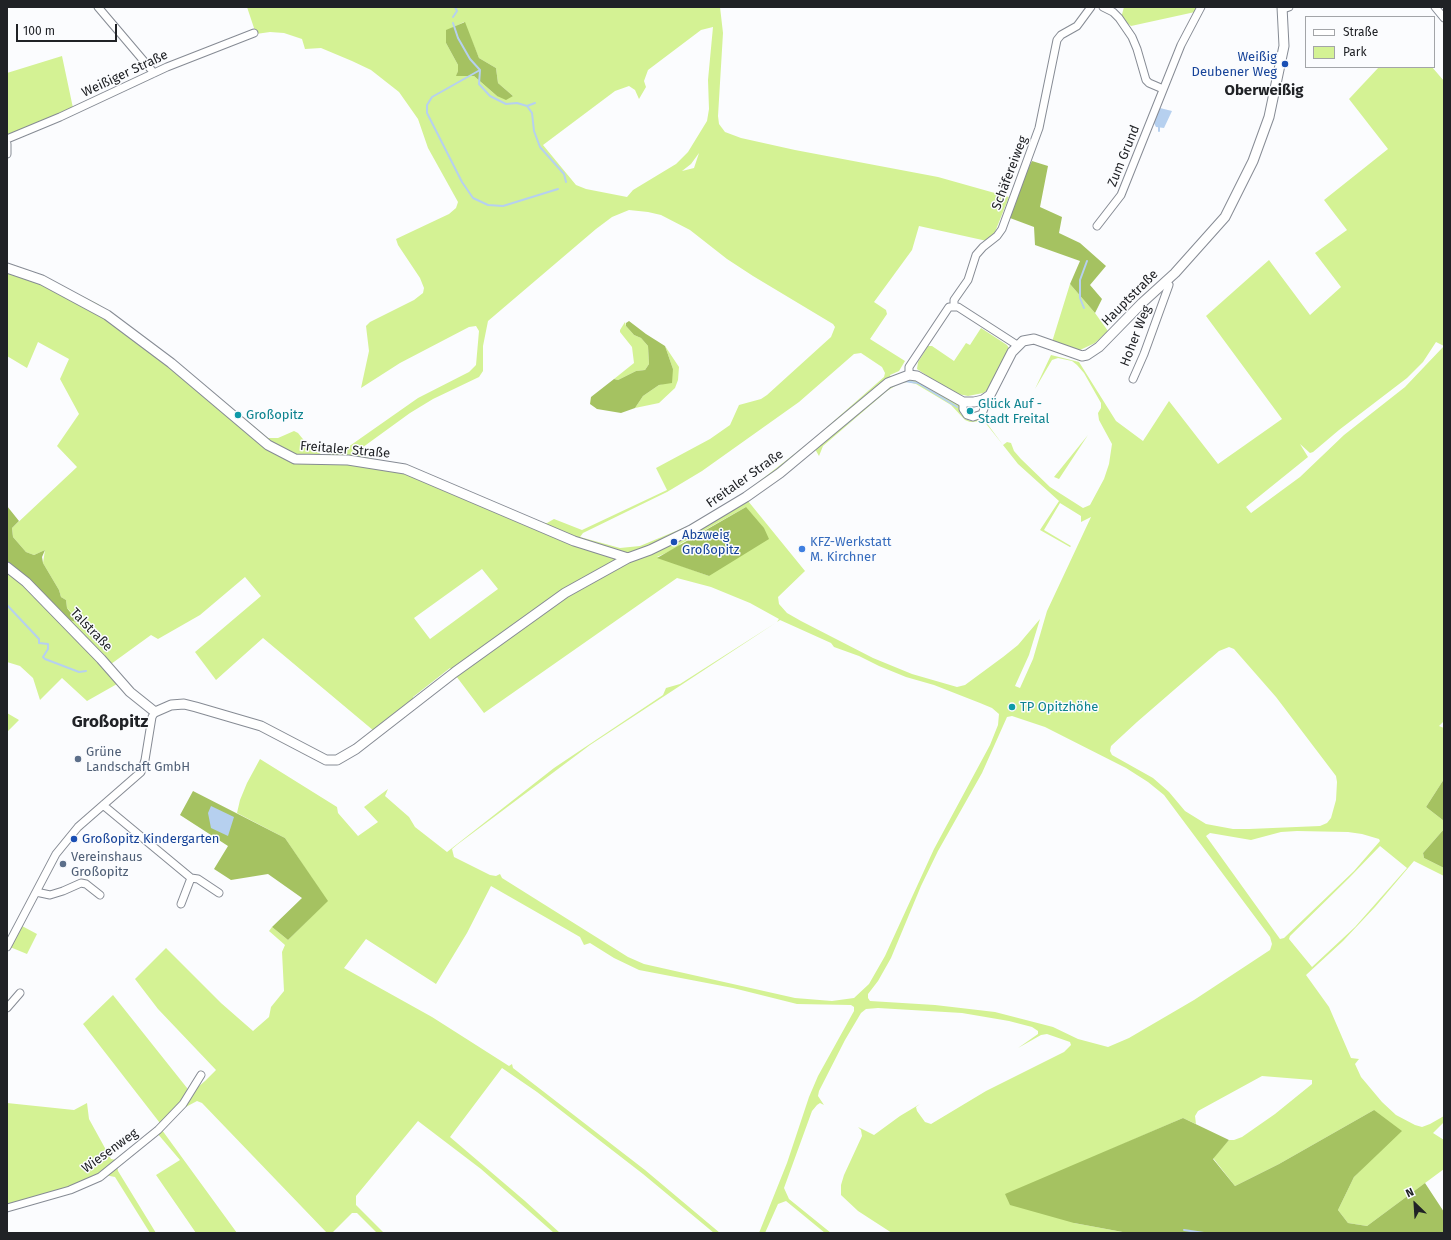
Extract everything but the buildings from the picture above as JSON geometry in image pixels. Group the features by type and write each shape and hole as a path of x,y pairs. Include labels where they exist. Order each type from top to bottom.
{"street":[{"path":"98,7 154,73"},
{"name":"Schäfereiweg","path":"954,306 954,300 968,280 976,255 983,247 997,236 1002,229 1039,128 1057,40 1061,35 1077,26 1091,7"},
{"path":"1103,7 1116,16 1132,37 1146,80 1149,84 1163,89"},
{"name":"Zum Grund","path":"1097,226 1121,195 1189,27 1201,7"},
{"path":"1435,7 1444,18"},
{"name":"Hauptstraße","path":"1017,345 1034,339 1078,356 1087,355 1099,347 1164,283 1220,224 1253,161 1269,117 1284,46 1284,8"},
{"name":"Weißiger Straße","path":"7,139 60,117 154,73 254,33"},
{"path":"7,144 7,154"},
{"name":"Freitaler Straße","path":"7,268 48,284 86,303 116,321 171,363 268,444 295,459 348,460 405,469 574,541 628,558"},
{"name":"Hoher Weg","path":"1133,379 1144,354 1169,285 1164,283"},
{"path":"954,306 978,318 1017,345 994,389 990,395 983,400 964,402 923,379 909,374 909,367 949,307 954,306"},
{"name":"Freitaler Straße","path":"155,712 171,705 184,704 196,707 261,726 326,760 337,760 356,749 456,672 566,593 628,558 650,550 691,530 746,497 780,473 888,383 909,374"},
{"path":"964,402 963,409 967,415 973,417 982,414 985,406 983,400"},
{"name":"Talstraße","path":"7,567 26,582 101,659 130,692 155,712"},
{"path":"7,947 56,854 78,827 141,772 144,766 150,723 155,712"},
{"path":"103,805 191,878 198,879 219,893"},
{"path":"181,904 191,878"},
{"path":"36,892 50,895 63,892 81,883 86,884 100,896"},
{"path":"7,1008 20,993"},
{"name":"Wiesenweg","path":"7,1208 70,1190 100,1177 158,1130 184,1104 201,1075"}],"green space":[{"path":"247,7 720,7 723,33 718,116 719,124 725,132 741,138 795,150 938,177 1009,197 995,232 987,241 919,226 912,250 874,302 886,310 887,314 870,339 905,361 899,371 890,375 893,383 913,379 958,402 961,414 965,419 971,421 983,418 1003,445 1007,442 1011,443 1014,451 1021,459 1050,487 1083,508 1090,505 1104,479 1109,464 1112,444 1099,420 1098,413 1101,408 1101,403 1084,373 1072,361 1058,358 1052,360 1035,389 1051,355 1079,362 1116,421 1143,441 1169,401 1218,464 1282,419 1206,316 1269,260 1310,315 1341,287 1315,253 1347,230 1324,200 1388,149 1349,99 1378,68 1433,68 1444,81 1444,346 1444,721 1439,726 1444,728 1444,779 1426,807 1444,821 1444,829 1423,853 1424,858 1444,868 1444,876 1414,861 1375,907 1343,941 1306,975 1329,1007 1351,1058 1359,1059 1355,1064 1361,1077 1382,1102 1396,1115 1422,1127 1444,1116 1444,1122 1433,1133 1444,1140 1444,1169 1367,1226 1348,1223 1338,1210 1354,1177 1376,1154 1374,1110 1279,1164 1235,1186 1213,1158 1229,1140 1242,1137 1275,1114 1312,1084 1312,1080 1262,1076 1198,1111 1195,1116 1196,1124 1183,1118 1082,1162 1074,1223 1128,1233 892,1233 858,1211 841,1195 841,1185 844,1175 862,1136 861,1130 858,1127 874,1135 900,1116 920,1104 916,1107 917,1111 925,1122 931,1124 986,1091 1064,1052 1071,1045 1070,1042 1047,1034 1041,1035 1018,1048 1038,1034 1038,1031 1032,1027 1009,1021 962,1013 878,1008 866,1009 861,1013 845,1040 819,1091 818,1096 824,1105 820,1103 812,1111 784,1188 789,1199 831,1233 825,1233 786,1201 778,1204 765,1233 759,1233 787,1163 809,1097 818,1076 854,1011 854,1007 851,1005 797,1004 733,988 639,970 614,958 590,943 584,945 580,937 491,886 467,933 436,984 366,939 344,968 432,1017 509,1066 512,1064 513,1068 645,1170 720,1233 714,1233 643,1174 537,1092 502,1068 450,1137 560,1233 554,1233 481,1169 418,1121 356,1196 356,1205 384,1233 377,1233 357,1213 352,1213 332,1233 327,1233 202,1103 197,1101 182,1109 162,1130 237,1233 196,1233 156,1175 180,1160 157,1133 163,1127 83,1024 113,995 191,1093 216,1070 158,1009 135,979 166,948 221,1003 253,1031 269,1017 271,1007 284,991 282,952 285,945 269,931 272,927 288,940 327,901 285,838 237,813 240,800 247,783 260,759 337,807 338,813 358,836 378,822 364,807 388,789 385,796 409,817 415,827 447,852 554,768 663,695 666,688 680,684 776,623 590,745 452,849 454,857 490,875 496,876 500,874 502,878 628,957 644,964 795,998 832,1001 854,998 869,984 885,956 934,849 990,745 998,725 999,714 992,708 980,703 934,685 906,677 859,656 834,647 831,643 780,620 777,622 779,619 750,603 711,587 677,578 484,713 450,668 413,697 413,701 374,731 263,638 216,680 195,652 261,596 245,577 200,615 158,639 151,635 111,664 117,684 87,701 62,678 40,700 33,678 20,666 7,662 7,561 73,614 67,608 66,600 61,597 59,590 43,563 45,550 34,555 26,552 13,537 12,528 77,467 57,446 79,414 60,379 69,359 38,342 27,368 7,356 7,263 42,276 98,304 173,359 268,438 278,438 294,431 298,433 311,449 323,455 341,452 418,398 469,372 476,365 479,331 476,326 469,327 400,363 361,388 369,351 366,326 370,322 414,300 423,293 424,288 420,278 398,245 396,239 449,214 456,208 458,202 428,148 418,119 399,92 371,70 352,61 321,48 305,49 302,39 284,33 270,32 256,34","holes":["464,22 479,58 496,68 498,83 513,96 497,96 474,76 457,75 458,65 446,43 446,31","713,27 708,80 709,109 707,121 688,152 676,164 633,190 627,197 586,189 576,185 543,145 615,91 629,86 635,90 639,99 646,87 644,81 648,70 701,30","699,153 694,168 682,171 691,164","629,210 661,215 690,230 727,259 833,324 835,327 831,337 767,395 761,399 739,405 730,425 710,439 656,468 667,490 582,530 554,519 547,523 542,523 410,467 360,456 359,450 410,413 433,399 479,377 483,371 483,346 488,321 612,217","1436,342 1444,346 1405,387 1344,435 1300,477 1251,513 1246,507 1308,457 1300,444 1310,453 1313,452 1339,430 1407,378 1423,362","861,353 882,367 885,373 884,377 811,441 743,494 688,526 640,546 620,548 580,537 583,533 667,492 702,471 799,402 854,354","908,382 916,384 951,405 965,420 970,422 984,421 1018,464 1059,501 1040,530 1070,547 1071,546 1044,530 1060,503 1081,516 1081,522 1091,517 1047,611 1033,659 1020,688 1015,686 1029,655 1040,619 1018,645 965,685 957,687 912,674 873,658 787,613 779,604 778,597 805,571 748,501 815,449 819,456 823,446 887,391 900,383","746,507 709,576 657,557 679,547 680,544","482,569 498,589 430,639 414,618","1229,647 1234,649 1276,697 1336,776 1336,800 1331,818 1327,823 1320,826 1233,829 1206,824 1185,811 1169,792 1153,778 1112,755 1110,751 1111,746 1219,651","1012,716 1045,727 1126,768 1148,782 1164,795 1270,937 1272,944 1270,950 1194,1000 1129,1038 1108,1047 1078,1039 1053,1027 995,1012 935,1005 870,1001 868,994 878,981 891,958 921,886 938,851 982,773 1007,717","1297,831 1348,832 1362,834 1379,839 1380,841 1354,871 1284,938 1280,939 1206,836 1210,833 1251,840 1281,832","1380,846 1407,868 1355,927 1312,967 1289,939 1290,936"]},
{"path":"1124,7 1196,7 1195,12 1131,26 1121,18"},
{"path":"465,22 479,58 496,68 498,83 513,96 506,100 497,96 474,76 456,76 458,65 446,43 446,30"},
{"path":"62,56 73,108 8,136 7,73"},
{"path":"1032,161 1048,166 1040,207 1062,217 1059,233 1080,243 1106,266 1090,285 1102,299 1095,313 1070,284 1080,261 1035,245 1034,227 1010,218 1022,180"},
{"path":"1070,284 1095,313 1108,331 1095,343 1080,350 1052,342"},
{"path":"629,321 665,346 673,369 672,383 659,385 643,396 635,408 621,413 597,409 590,404 591,397 614,379 618,380 636,371 645,370 649,364 648,346 641,338 634,335 626,326 626,323"},
{"path":"625,322 626,326 634,335 641,338 648,346 649,364 645,370 636,371 618,380 614,379 634,363 632,347 620,332"},
{"path":"981,328 1007,345 1010,350 988,390 983,393 968,396 953,393 917,369 918,362 928,346 932,346 954,361 966,343 970,345"},
{"path":"665,346 679,367 678,380 675,388 659,403 635,408 643,396 659,385 666,383 673,369"},
{"path":"1088,435 1059,479 1054,477"},
{"path":"7,506 19,521 12,528 13,537 26,552 34,555 45,550 42,557 43,563 59,590 61,597 66,600 67,608 77,622 69,620 28,578 7,561"},
{"path":"746,507 764,528 769,539 709,576 657,558"},
{"path":"7,713 19,720 7,732"},
{"path":"1444,779 1444,821 1426,807"},
{"path":"193,791 285,838 328,901 288,940 272,927 302,898 268,874 231,880 214,869 228,846 180,815"},
{"path":"1444,829 1444,868 1424,858 1423,853"},
{"path":"22,926 37,934 27,954 10,947"},
{"path":"7,1103 74,1110 87,1103 89,1119 111,1159 116,1160 118,1171 156,1233 150,1233 115,1177 106,1175 89,1186 66,1195 7,1211"},
{"path":"1374,1110 1402,1131 1354,1177 1338,1210 1348,1223 1367,1226 1425,1183 1444,1212 1444,1233 1128,1233 1074,1223 1010,1205 1005,1194 1183,1118 1229,1140 1213,1159 1235,1186 1279,1164"}],"water":[{"path":"1160,108 1172,111 1164,128 1156,127 1154,123"},
{"path":"211,806 234,817 228,836 211,828 208,813"}],"waterway":[{"path":"453,17 457,11 455,7"},
{"path":"453,23 458,38 470,59 480,70 479,84 490,96 506,104 517,103 527,106 535,103"},
{"path":"480,70 432,97 427,105 427,113 462,182 473,198 488,205 503,206 558,189"},
{"path":"527,106 532,113 534,131 540,147 564,174 566,182"},
{"path":"1084,308 1080,298 1080,280 1087,261"},
{"path":"904,381 918,383 957,407"},
{"path":"846,424 854,417"},
{"path":"7,605 39,639 39,643 48,644 48,649 43,657 45,659 79,672 86,671"},
{"path":"1184,1230 1204,1233"}],"place":[{"name":"Weißig Deubener Weg","path":"1285,64"},
{"name":"Glück Auf - Stadt Freital","path":"970,411"},
{"name":"Großopitz","path":"238,415"},
{"name":"Abzweig Großopitz","path":"674,542"},
{"name":"KFZ-Werkstatt M. Kirchner","path":"802,549"},
{"name":"TP Opitzhöhe","path":"1012,707"},
{"name":"Grüne Landschaft GmbH","path":"78,759"},
{"name":"Großopitz Kindergarten","path":"74,839"},
{"name":"Vereinshaus Großopitz","path":"63,864"}],"district":[{"name":"Oberweißig","path":"1264,91"},
{"name":"Großopitz","path":"110,722"}]}
